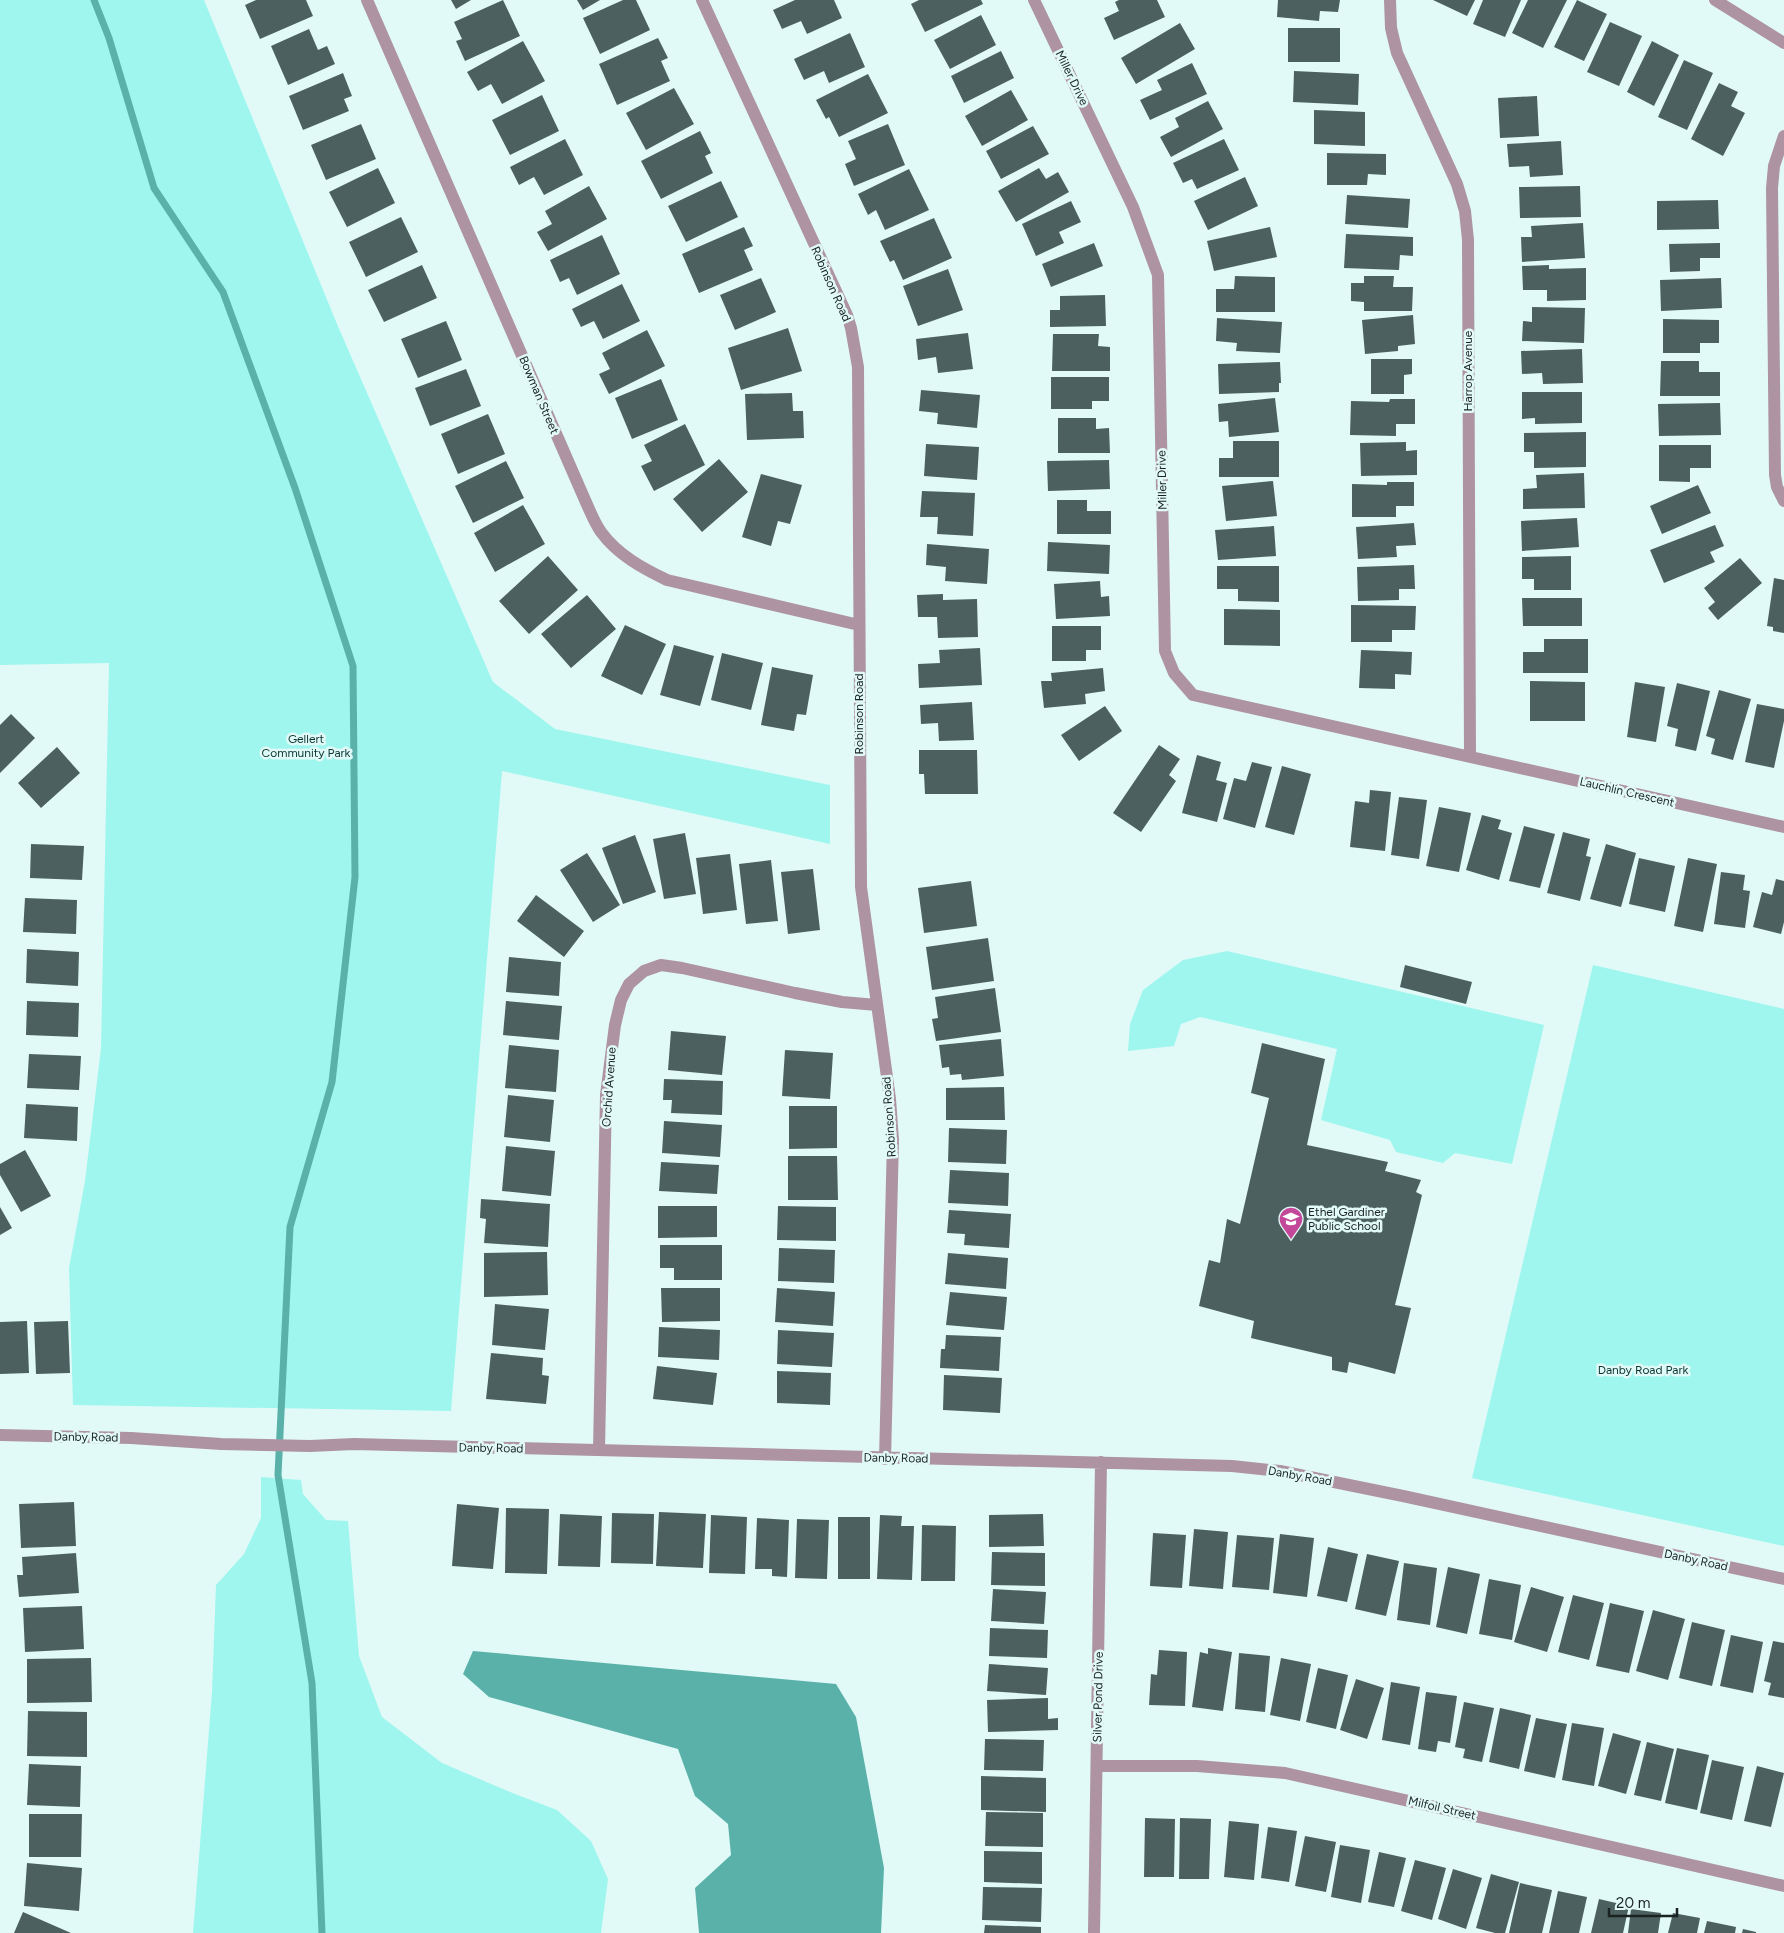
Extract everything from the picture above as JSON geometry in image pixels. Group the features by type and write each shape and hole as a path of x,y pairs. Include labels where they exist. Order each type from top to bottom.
{"street":[{"name":"Bowman Street","path":"367,0 584,500 600,531 618,551 643,568 667,580 859,625"},
{"name":"Robinson Road","path":"702,0 840,300 851,328 858,367 861,887 890,1099 893,1140 885,1458"},
{"name":"Miller Drive","path":"1034,0 1133,207 1158,275 1166,651 1174,674 1193,695 1470,757"},
{"name":"Harrop Avenue","path":"1390,0 1391,28 1398,53 1457,184 1465,211 1468,240 1470,757"},
{"path":"1715,0 1784,43"},
{"path":"1784,136 1774,166 1772,198 1775,475 1777,487 1784,502"},
{"name":"Lauchlin Crescent","path":"1470,757 1784,827"},
{"name":"Orchid Avenue","path":"599,1450 606,1095 615,1025 621,1000 629,984 644,971 661,965 804,995 842,1002 877,1005"},
{"name":"Danby Road","path":"0,1435 131,1438 221,1444 310,1446 354,1444 1232,1466 1280,1471 1404,1496 1783,1579"},
{"name":"Silver Pond Drive","path":"1094,1933 1101,1462"},
{"name":"Milfoil Street","path":"1096,1766 1197,1766 1285,1773 1784,1886"}],"green space":[{"name":"Gellert Community Park","path":"0,0 204,0 337,324 493,682 555,729 830,785 830,844 502,771 451,1411 73,1405 69,1268 85,1181 101,1048 109,663 0,665"},
{"path":"1227,951 1544,1025 1512,1164 1455,1153 1443,1163 1396,1152 1390,1140 1321,1120 1337,1049 1200,1017 1181,1024 1174,1046 1128,1051 1130,1024 1143,990 1183,960"},
{"name":"Danby Road Park","path":"1593,965 1784,1009 1784,1546 1472,1478"},
{"path":"261,1477 301,1480 303,1494 326,1520 348,1521 359,1656 382,1717 442,1763 557,1810 591,1841 608,1879 601,1933 193,1933 212,1692 216,1585 244,1554 261,1518"}],"shaded area":[{"path":"473,1651 836,1684 856,1717 884,1868 881,1933 699,1933 695,1888 731,1855 728,1824 695,1796 678,1749 489,1697 463,1674"}],"building":[{"path":"256,0 306,0 313,16 260,39 245,5"},
{"path":"451,0 471,0 456,9"},
{"path":"503,0 520,36 465,61 456,41 462,39 454,22"},
{"path":"577,0 600,0 583,10"},
{"path":"623,0 636,0 650,30 600,54 583,18"},
{"path":"795,0 834,0 842,18 807,34 801,21 782,29 773,10"},
{"path":"919,0 981,0 983,4 925,32 911,4"},
{"path":"1119,0 1157,0 1165,17 1114,40 1104,18 1119,11 1115,2"},
{"path":"1278,0 1340,0 1338,12 1320,11 1319,21 1277,17"},
{"path":"1433,0 1475,0 1467,16"},
{"path":"1483,0 1521,0 1505,37 1473,24"},
{"path":"1528,0 1567,0 1543,48 1512,33"},
{"path":"1577,0 1607,14 1584,61 1554,47"},
{"path":"981,15 996,45 950,69 934,40"},
{"path":"1610,22 1642,36 1619,86 1587,72"},
{"path":"1180,23 1195,49 1136,84 1121,58"},
{"path":"1288,28 1340,28 1340,62 1288,62"},
{"path":"309,29 318,50 327,46 335,64 288,85 271,46"},
{"path":"850,33 865,67 829,83 824,71 804,80 794,59"},
{"path":"658,38 668,58 661,61 670,81 617,105 599,64"},
{"path":"523,41 545,81 502,104 491,84 478,91 467,72"},
{"path":"1652,41 1679,55 1654,106 1627,92"},
{"path":"1001,51 1014,78 964,103 951,76"},
{"path":"1684,60 1713,73 1687,130 1658,117"},
{"path":"1192,63 1207,94 1150,120 1140,100 1162,90 1157,80"},
{"path":"1294,71 1359,74 1358,105 1293,102"},
{"path":"343,73 352,96 344,99 349,111 303,130 289,96"},
{"path":"868,74 888,113 839,137 829,117 826,119 816,100"},
{"path":"1719,83 1738,92 1731,106 1745,113 1723,156 1691,139"},
{"path":"674,88 694,124 646,150 626,113"},
{"path":"1011,90 1028,120 982,146 965,116"},
{"path":"542,95 559,131 510,155 492,120"},
{"path":"1537,96 1539,136 1500,138 1498,98"},
{"path":"1208,101 1223,129 1171,157 1160,137 1179,127 1175,118"},
{"path":"1314,110 1365,112 1365,146 1314,144"},
{"path":"361,124 376,159 326,180 311,145"},
{"path":"888,124 905,165 854,186 845,164 856,159 848,141"},
{"path":"1033,126 1049,154 1001,179 986,151"},
{"path":"700,131 711,153 705,156 713,173 661,199 641,161"},
{"path":"565,139 583,175 544,195 534,177 519,185 510,167"},
{"path":"1224,139 1239,170 1197,189 1192,179 1183,183 1173,163"},
{"path":"1561,141 1563,175 1530,177 1529,166 1509,167 1507,144"},
{"path":"1327,153 1386,154 1386,175 1368,174 1367,185 1327,185"},
{"path":"378,168 395,203 347,227 329,192"},
{"path":"1039,168 1046,179 1058,172 1069,192 1016,222 998,191"},
{"path":"909,169 929,210 885,230 876,210 868,215 858,194"},
{"path":"1245,177 1258,206 1208,230 1194,201"},
{"path":"721,181 738,217 686,242 668,206"},
{"path":"589,186 607,219 548,251 537,232 552,224 545,211"},
{"path":"1580,186 1581,217 1520,218 1519,187"},
{"path":"1347,195 1410,199 1408,228 1345,224"},
{"path":"1718,200 1719,229 1657,230 1657,201"},
{"path":"1071,201 1081,222 1059,232 1064,243 1036,256 1022,224"},
{"path":"401,217 418,252 366,277 349,242"},
{"path":"934,218 952,258 903,280 894,260 890,262 880,241"},
{"path":"1583,223 1585,258 1522,262 1521,237 1532,237 1531,226"},
{"path":"744,227 753,246 744,250 753,270 699,293 682,254"},
{"path":"1270,227 1277,257 1214,271 1207,241"},
{"path":"1346,234 1413,237 1413,256 1400,255 1399,270 1344,268"},
{"path":"602,235 620,274 577,295 569,278 560,282 550,260"},
{"path":"1094,243 1103,266 1051,287 1042,264"},
{"path":"1720,243 1720,258 1700,258 1700,271 1670,272 1669,244"},
{"path":"422,265 437,298 384,322 368,290"},
{"path":"1549,265 1549,269 1586,268 1586,300 1547,301 1547,290 1523,290 1522,266"},
{"path":"948,269 963,310 918,326 903,286"},
{"path":"1235,276 1275,277 1275,312 1216,312 1216,289 1234,289"},
{"path":"1364,276 1394,276 1393,287 1413,287 1412,311 1364,311 1364,302 1351,301 1351,283 1364,283"},
{"path":"761,278 776,312 735,330 720,295"},
{"path":"1721,278 1722,308 1661,311 1660,280"},
{"path":"622,284 640,321 603,339 594,321 581,327 572,309"},
{"path":"1105,295 1106,326 1050,327 1050,310 1060,310 1060,296"},
{"path":"1532,307 1585,308 1584,343 1522,341 1523,321 1532,322"},
{"path":"1413,315 1415,344 1398,346 1398,351 1365,354 1362,320"},
{"path":"1217,318 1282,322 1280,353 1236,351 1237,343 1216,341"},
{"path":"1663,319 1719,320 1719,343 1700,343 1700,353 1663,353"},
{"path":"446,321 462,360 418,378 401,339"},
{"path":"788,328 802,371 741,390 728,348"},
{"path":"647,330 665,366 609,394 599,374 610,369 602,353"},
{"path":"968,333 973,369 938,373 936,357 918,360 916,339"},
{"path":"1053,334 1099,334 1098,346 1110,347 1110,371 1052,371"},
{"path":"1582,349 1583,383 1543,384 1542,373 1522,374 1521,351"},
{"path":"1371,359 1412,359 1412,374 1404,375 1404,394 1371,394"},
{"path":"1661,361 1699,361 1699,372 1720,372 1720,396 1660,396"},
{"path":"1280,362 1281,383 1279,383 1279,392 1219,394 1218,364"},
{"path":"466,369 481,406 430,426 415,388"},
{"path":"1051,377 1109,377 1109,401 1092,401 1092,409 1051,409"},
{"path":"661,379 678,420 632,439 615,398"},
{"path":"921,390 980,395 977,428 937,424 938,413 919,411"},
{"path":"1522,392 1582,392 1582,423 1535,424 1535,418 1522,419"},
{"path":"792,393 793,411 803,411 804,438 747,440 745,394"},
{"path":"1275,398 1279,432 1229,437 1228,421 1219,422 1218,404"},
{"path":"1390,399 1415,399 1415,424 1396,424 1396,436 1350,435 1351,401 1389,402"},
{"path":"1720,403 1721,435 1659,436 1658,404"},
{"path":"488,414 505,454 458,474 441,434"},
{"path":"1058,418 1096,418 1096,429 1109,428 1110,453 1058,453"},
{"path":"685,424 705,465 654,491 641,466 652,461 644,445"},
{"path":"1586,432 1586,467 1534,468 1534,452 1524,452 1524,433"},
{"path":"1233,441 1279,441 1279,477 1219,477 1219,458 1233,458"},
{"path":"1406,442 1406,451 1417,450 1417,475 1361,476 1360,443"},
{"path":"926,444 979,447 977,480 924,476"},
{"path":"1659,445 1711,445 1711,468 1690,468 1690,482 1659,481"},
{"path":"719,459 748,492 702,532 673,499"},
{"path":"1109,460 1110,489 1048,491 1047,461"},
{"path":"506,461 524,498 473,523 455,486"},
{"path":"1584,473 1585,508 1523,509 1523,489 1537,488 1536,475"},
{"path":"761,474 802,485 790,524 778,521 771,546 742,537"},
{"path":"1273,481 1277,516 1226,521 1222,486"},
{"path":"1387,482 1414,482 1414,506 1396,506 1396,517 1352,517 1352,484 1387,485"},
{"path":"1698,485 1711,513 1662,534 1650,506"},
{"path":"922,491 975,493 973,536 937,534 938,517 920,517"},
{"path":"1057,500 1087,500 1087,511 1111,511 1111,534 1057,534"},
{"path":"523,505 545,544 495,572 474,533"},
{"path":"1577,518 1579,547 1522,551 1521,521"},
{"path":"1414,523 1416,545 1396,546 1397,557 1358,559 1356,527"},
{"path":"1715,525 1724,546 1710,552 1715,562 1664,583 1650,550"},
{"path":"1274,526 1276,556 1218,560 1215,530"},
{"path":"1048,542 1110,545 1109,574 1047,571"},
{"path":"927,544 989,549 987,584 945,581 946,567 926,565"},
{"path":"548,556 578,590 529,634 499,601"},
{"path":"1571,556 1571,590 1534,590 1534,579 1522,579 1522,557"},
{"path":"1740,558 1762,583 1718,620 1708,608 1715,602 1704,588"},
{"path":"1414,565 1415,589 1399,589 1399,600 1358,601 1357,567"},
{"path":"1217,566 1279,566 1279,602 1238,601 1238,589 1217,589"},
{"path":"1774,578 1784,580 1784,633 1773,631 1773,627 1767,626"},
{"path":"1100,581 1101,597 1109,596 1110,616 1056,619 1054,584"},
{"path":"943,594 943,600 977,599 978,637 938,638 937,617 918,617 917,595"},
{"path":"587,595 616,629 571,668 541,634"},
{"path":"1522,598 1582,598 1582,626 1523,626"},
{"path":"1351,605 1416,606 1415,630 1392,630 1392,642 1351,642"},
{"path":"1224,609 1280,610 1280,646 1224,645"},
{"path":"625,625 666,644 642,695 601,676"},
{"path":"1052,626 1101,626 1101,650 1086,650 1086,661 1052,661"},
{"path":"1544,639 1588,639 1588,673 1523,673 1523,652 1544,652"},
{"path":"674,645 714,656 700,706 660,695"},
{"path":"980,648 982,685 919,688 918,664 940,663 939,650"},
{"path":"1361,650 1412,652 1411,675 1395,674 1395,689 1359,688"},
{"path":"722,653 763,663 751,710 711,700"},
{"path":"772,667 813,675 806,715 797,714 794,731 761,725"},
{"path":"1103,668 1105,691 1085,694 1086,704 1044,708 1041,681 1052,681 1051,673"},
{"path":"1530,681 1585,682 1585,721 1530,721"},
{"path":"1635,682 1665,687 1656,742 1627,737"},
{"path":"1677,683 1710,691 1696,751 1675,746 1678,729 1667,726"},
{"path":"1719,690 1751,699 1733,760 1711,754 1715,739 1706,736"},
{"path":"972,702 974,740 939,741 938,723 921,724 920,705"},
{"path":"1757,704 1784,709 1784,721 1774,768 1745,762"},
{"path":"1105,706 1122,731 1079,761 1061,735"},
{"path":"11,714 35,738 0,773 0,725"},
{"path":"1159,745 1180,759 1169,775 1176,781 1141,832 1113,813"},
{"path":"57,747 80,773 41,808 18,783"},
{"path":"919,750 977,750 978,794 925,794 924,774 919,774"},
{"path":"1197,755 1221,762 1216,780 1227,783 1217,822 1182,813"},
{"path":"1252,762 1272,767 1255,828 1223,819 1234,778 1246,781"},
{"path":"1282,766 1311,774 1294,835 1265,827"},
{"path":"1370,790 1391,792 1385,851 1350,847 1355,801 1369,803"},
{"path":"1399,797 1427,800 1419,859 1391,855"},
{"path":"1439,807 1471,813 1459,872 1426,866"},
{"path":"1482,815 1501,820 1498,829 1512,833 1499,880 1466,870"},
{"path":"1524,826 1555,834 1540,888 1509,881"},
{"path":"1563,832 1590,839 1586,856 1591,857 1580,901 1547,893"},
{"path":"685,833 696,894 664,899 653,839"},
{"path":"635,835 656,892 623,904 602,848"},
{"path":"31,844 84,846 82,880 30,878"},
{"path":"1606,844 1636,853 1621,907 1590,899"},
{"path":"587,853 620,905 593,922 560,870"},
{"path":"730,854 737,910 703,914 696,858"},
{"path":"1639,858 1675,866 1665,912 1629,904"},
{"path":"1688,858 1717,864 1703,932 1674,926"},
{"path":"771,860 778,921 746,924 739,864"},
{"path":"813,869 820,930 788,934 781,872"},
{"path":"1721,872 1745,875 1743,890 1750,891 1745,928 1714,924"},
{"path":"1776,879 1784,881 1784,922 1781,934 1753,927 1762,892 1772,895"},
{"path":"971,881 977,926 924,933 918,888"},
{"path":"536,895 584,931 564,957 517,921"},
{"path":"25,898 77,900 76,934 23,932"},
{"path":"988,938 994,981 932,990 926,947"},
{"path":"27,949 79,952 78,986 26,983"},
{"path":"509,957 561,962 559,996 506,992"},
{"path":"1405,965 1472,982 1466,1004 1400,987"},
{"path":"995,988 1001,1032 936,1041 932,1019 938,1018 935,997"},
{"path":"27,1001 79,1003 78,1037 26,1035"},
{"path":"506,1001 562,1006 559,1040 503,1035"},
{"path":"671,1031 726,1036 722,1075 668,1070"},
{"path":"1001,1039 1004,1076 962,1080 961,1074 950,1075 949,1067 942,1068 939,1045"},
{"path":"1262,1043 1325,1059 1307,1145 1388,1162 1385,1171 1421,1180 1416,1192 1422,1195 1395,1305 1411,1308 1395,1374 1349,1362 1347,1373 1332,1370 1332,1357 1251,1338 1254,1321 1199,1306 1209,1260 1220,1263 1227,1219 1240,1224 1269,1098 1251,1093"},
{"path":"509,1045 559,1050 556,1092 505,1088"},
{"path":"785,1050 833,1053 830,1099 782,1096"},
{"path":"29,1054 81,1056 79,1090 27,1088"},
{"path":"664,1079 723,1081 722,1115 671,1113 672,1100 663,1100"},
{"path":"1004,1087 1005,1120 946,1120 946,1088"},
{"path":"508,1095 554,1100 550,1142 504,1137"},
{"path":"26,1104 78,1107 77,1141 24,1138"},
{"path":"789,1106 837,1106 837,1148 789,1149"},
{"path":"664,1121 722,1125 720,1157 662,1153"},
{"path":"949,1128 1007,1130 1006,1164 948,1162"},
{"path":"506,1146 555,1151 551,1196 502,1191"},
{"path":"25,1150 51,1196 21,1212 0,1175 0,1164"},
{"path":"788,1156 837,1156 838,1200 788,1200"},
{"path":"661,1162 719,1165 717,1194 659,1191"},
{"path":"950,1170 1009,1173 1008,1206 948,1203"},
{"path":"481,1199 550,1204 548,1247 484,1243 486,1219 480,1218"},
{"path":"658,1206 717,1206 717,1237 658,1238"},
{"path":"778,1206 836,1207 836,1241 777,1240"},
{"path":"0,1207 12,1228 0,1235"},
{"path":"949,1210 1011,1214 1009,1248 964,1245 965,1234 947,1233"},
{"path":"660,1245 722,1245 722,1280 674,1280 674,1268 660,1268"},
{"path":"779,1248 835,1250 834,1283 778,1281"},
{"path":"547,1252 548,1295 484,1297 484,1253"},
{"path":"948,1253 1008,1258 1006,1289 945,1284"},
{"path":"661,1288 720,1288 720,1321 662,1322"},
{"path":"777,1288 835,1292 833,1326 775,1322"},
{"path":"950,1292 1007,1297 1004,1330 946,1325"},
{"path":"495,1304 549,1309 545,1350 492,1345"},
{"path":"27,1321 29,1373 0,1374 0,1322"},
{"path":"68,1321 70,1373 36,1374 34,1322"},
{"path":"659,1327 720,1330 719,1360 658,1357"},
{"path":"778,1330 834,1333 832,1367 777,1364"},
{"path":"946,1335 1001,1337 999,1371 940,1368 941,1349 945,1349"},
{"path":"491,1353 543,1358 542,1375 549,1376 546,1404 486,1399"},
{"path":"657,1366 717,1373 713,1405 653,1399"},
{"path":"777,1371 831,1373 830,1405 777,1403"},
{"path":"944,1375 1002,1378 1000,1413 943,1410"},
{"path":"74,1502 76,1546 21,1548 19,1504"},
{"path":"457,1504 499,1508 493,1569 452,1566"},
{"path":"506,1508 549,1509 547,1574 505,1573"},
{"path":"659,1512 706,1514 703,1568 656,1566"},
{"path":"612,1513 654,1514 653,1564 611,1563"},
{"path":"560,1514 602,1516 600,1567 558,1566"},
{"path":"1043,1514 1044,1546 989,1547 989,1515"},
{"path":"711,1515 747,1517 745,1574 709,1573"},
{"path":"880,1515 902,1516 901,1526 914,1526 912,1580 877,1579"},
{"path":"838,1517 870,1517 870,1579 838,1579"},
{"path":"757,1518 789,1520 787,1577 772,1576 772,1569 755,1569"},
{"path":"797,1519 829,1520 827,1579 795,1578"},
{"path":"922,1525 956,1526 955,1581 921,1581"},
{"path":"1194,1529 1228,1532 1223,1589 1189,1586"},
{"path":"1153,1533 1186,1535 1182,1588 1150,1586"},
{"path":"1280,1534 1314,1538 1307,1597 1273,1593"},
{"path":"1237,1535 1274,1538 1269,1590 1232,1587"},
{"path":"1328,1547 1358,1554 1347,1602 1317,1596"},
{"path":"992,1552 1045,1553 1045,1586 991,1585"},
{"path":"76,1553 79,1593 19,1597 17,1575 23,1575 22,1557"},
{"path":"1367,1554 1399,1561 1386,1616 1355,1609"},
{"path":"1404,1563 1437,1568 1430,1625 1397,1620"},
{"path":"1448,1567 1480,1574 1467,1634 1436,1627"},
{"path":"1489,1579 1521,1585 1512,1640 1479,1634"},
{"path":"1531,1587 1564,1597 1547,1652 1514,1642"},
{"path":"993,1589 1046,1592 1044,1624 991,1621"},
{"path":"1573,1595 1604,1603 1589,1660 1558,1652"},
{"path":"1610,1603 1644,1611 1629,1673 1596,1666"},
{"path":"82,1606 84,1649 25,1652 23,1608"},
{"path":"1653,1610 1685,1619 1668,1680 1636,1671"},
{"path":"1692,1622 1725,1630 1712,1686 1679,1678"},
{"path":"990,1628 1048,1630 1047,1658 989,1656"},
{"path":"1731,1635 1763,1642 1753,1693 1720,1686"},
{"path":"1773,1641 1784,1643 1784,1698 1768,1695 1771,1683 1764,1681"},
{"path":"1208,1648 1232,1652 1223,1711 1192,1707 1200,1652 1208,1654"},
{"path":"1159,1650 1187,1652 1185,1706 1149,1705 1151,1674 1157,1675"},
{"path":"1239,1653 1270,1656 1265,1712 1235,1709"},
{"path":"91,1658 92,1702 27,1703 27,1659"},
{"path":"1281,1658 1311,1664 1300,1721 1270,1715"},
{"path":"989,1664 1048,1668 1046,1695 987,1691"},
{"path":"1318,1668 1348,1675 1336,1729 1306,1722"},
{"path":"1356,1679 1384,1688 1367,1739 1340,1730"},
{"path":"1391,1682 1420,1687 1410,1745 1382,1740"},
{"path":"1426,1692 1457,1696 1450,1743 1438,1741 1436,1752 1418,1749"},
{"path":"1048,1698 1048,1719 1058,1718 1058,1730 988,1732 987,1700"},
{"path":"1464,1702 1494,1708 1482,1762 1463,1758 1465,1749 1455,1747"},
{"path":"1500,1708 1531,1715 1519,1769 1489,1762"},
{"path":"28,1711 87,1712 87,1757 27,1756"},
{"path":"1536,1718 1567,1724 1555,1778 1524,1771"},
{"path":"1572,1723 1604,1728 1594,1786 1562,1780"},
{"path":"1613,1733 1641,1741 1626,1794 1598,1786"},
{"path":"985,1739 1044,1740 1043,1771 984,1770"},
{"path":"1647,1742 1674,1749 1661,1801 1634,1795"},
{"path":"1677,1748 1709,1755 1697,1810 1665,1803"},
{"path":"1712,1760 1744,1767 1732,1820 1700,1813"},
{"path":"29,1764 81,1766 80,1807 27,1805"},
{"path":"1757,1766 1784,1773 1771,1827 1744,1821"},
{"path":"981,1776 1046,1778 1046,1812 981,1810"},
{"path":"986,1812 1043,1813 1043,1847 985,1846"},
{"path":"29,1814 82,1814 81,1857 29,1857"},
{"path":"1145,1818 1175,1819 1174,1877 1144,1877"},
{"path":"1180,1818 1211,1819 1209,1879 1179,1879"},
{"path":"1229,1821 1259,1824 1254,1880 1224,1877"},
{"path":"1268,1827 1297,1831 1289,1882 1261,1878"},
{"path":"1305,1836 1336,1842 1326,1892 1295,1886"},
{"path":"1340,1845 1370,1850 1361,1903 1331,1897"},
{"path":"984,1851 1042,1852 1042,1884 984,1882"},
{"path":"1379,1852 1406,1858 1394,1907 1368,1902"},
{"path":"1415,1860 1446,1868 1432,1920 1401,1911"},
{"path":"27,1863 82,1868 79,1911 24,1906"},
{"path":"1453,1869 1482,1878 1466,1929 1438,1919"},
{"path":"1491,1874 1519,1882 1505,1933 1495,1933 1476,1928"},
{"path":"1520,1883 1552,1890 1542,1933 1509,1933"},
{"path":"983,1887 1042,1888 1041,1922 982,1920"},
{"path":"1558,1891 1587,1897 1579,1933 1549,1933"},
{"path":"1599,1899 1629,1906 1623,1933 1591,1933"},
{"path":"1631,1909 1661,1913 1658,1933 1628,1933"},
{"path":"23,1912 71,1933 14,1933"},
{"path":"1673,1913 1700,1918 1697,1933 1668,1933"},
{"path":"1707,1921 1736,1927 1735,1933 1704,1933"},
{"path":"985,1925 1041,1927 1041,1933 984,1933"},
{"path":"1743,1929 1756,1932 1756,1933 1742,1933"}],"waterway":[{"path":"94,0 109,38 154,188 223,292 295,488 353,666 355,877 332,1082 290,1227 278,1475 312,1683 322,1933"}],"place":[{"name":"Ethel Gardiner Public School","path":"1291,1240"}]}
